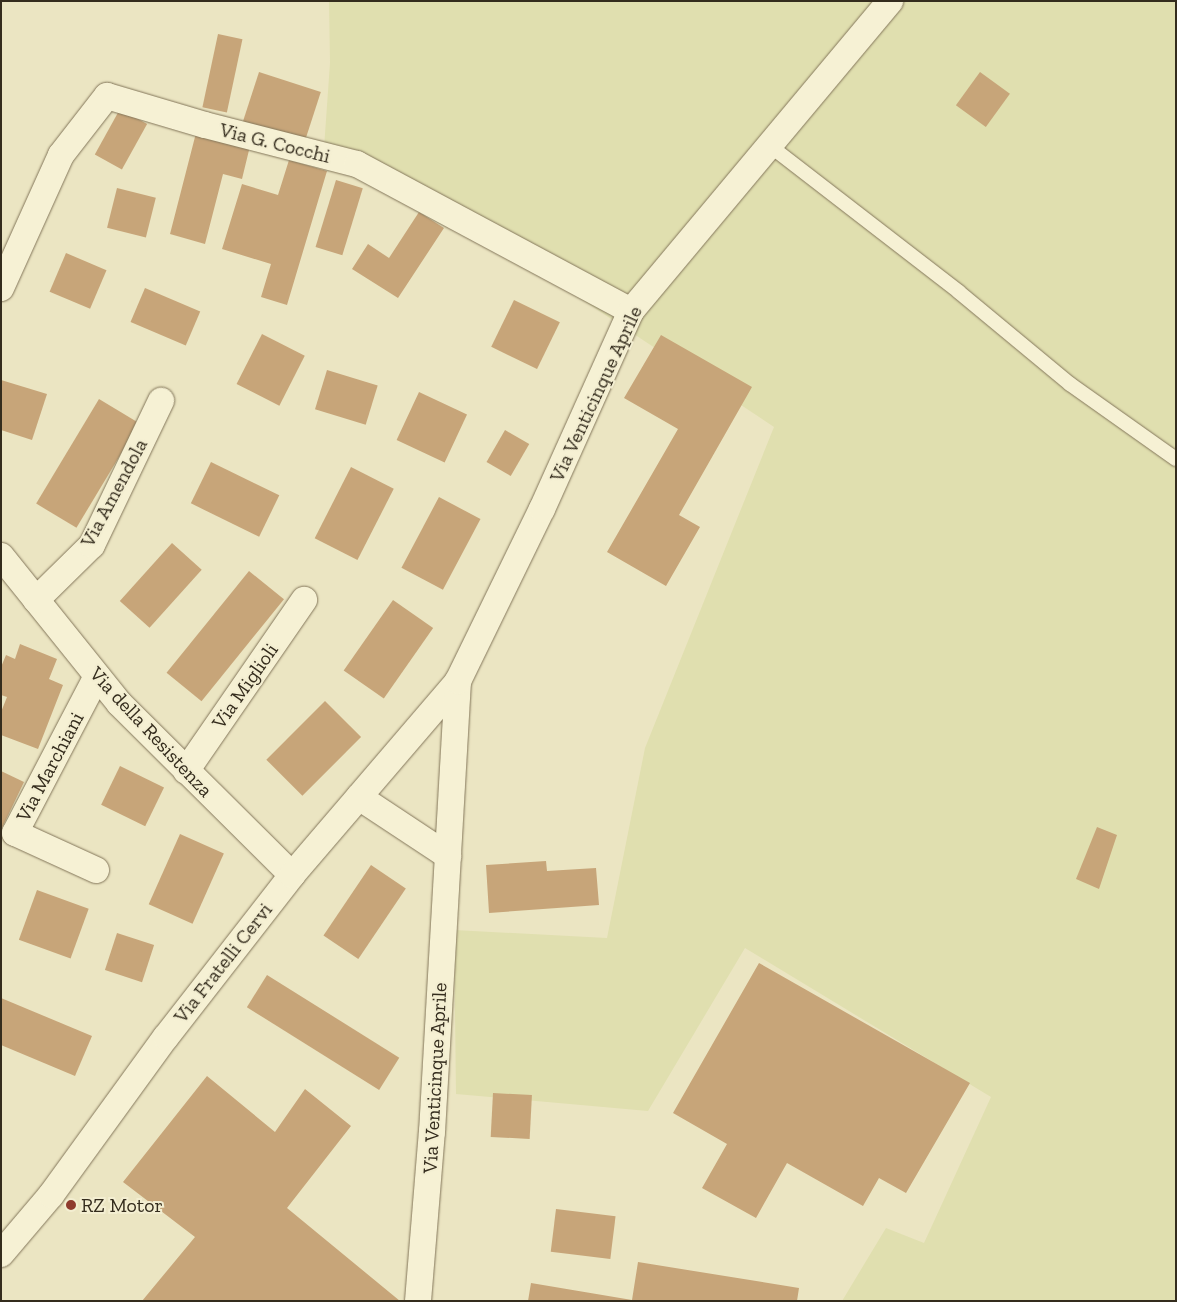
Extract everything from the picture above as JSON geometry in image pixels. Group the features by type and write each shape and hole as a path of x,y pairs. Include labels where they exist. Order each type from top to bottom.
{"street":[{"name":"Via Venticinque Aprile","path":"418,1301 431,1151 458,681 542,509 631,311 890,1"},
{"name":"Via G. Cocchi","path":"1,288 61,155 108,96 205,125 357,164 631,311"},
{"name":"Via Amendola","path":"36,600 92,545 161,401"},
{"name":"Via della Resistenza","path":"1,556 118,703 292,875"},
{"name":"Via Miglioli","path":"186,771 304,600"},
{"name":"Via Marchiani","path":"96,870 15,833 97,676"},
{"name":"Via Fratelli Cervi","path":"1,1254 51,1195 166,1036 292,875 458,681"},
{"path":"358,797 448,856"}],"lane":[{"path":"769,145 959,292 1070,384 1176,460"}],"green space":[{"path":"329,1 1176,1 1176,1301 842,1301 886,1228 924,1243 991,1097 745,948 648,1111 456,1094 454,930 607,938 645,748 774,427 575,295 324,148 330,63"}],"building":[{"path":"218,34 242,39 227,113 202,107"},
{"path":"259,72 321,92 305,142 243,121"},
{"path":"980,72 1010,94 986,127 956,105"},
{"path":"120,109 147,124 122,170 95,154"},
{"path":"196,133 250,146 242,179 223,174 205,244 170,234"},
{"path":"289,160 327,171 287,305 261,297 271,264 222,249 242,184 278,195"},
{"path":"336,180 363,188 342,255 316,247"},
{"path":"117,188 156,198 146,237 107,228"},
{"path":"419,212 444,228 398,298 352,269 368,244 389,258"},
{"path":"66,253 107,270 90,309 50,292"},
{"path":"145,288 200,311 186,346 131,322"},
{"path":"514,300 560,322 537,369 491,347"},
{"path":"262,334 305,356 279,406 237,384"},
{"path":"661,335 752,387 679,515 700,527 666,586 607,552 678,429 624,398"},
{"path":"327,370 378,385 366,425 315,409"},
{"path":"1,380 47,394 32,440 1,430"},
{"path":"419,392 467,414 445,462 397,440"},
{"path":"99,399 139,423 76,528 36,504"},
{"path":"505,430 529,444 511,476 486,462"},
{"path":"211,462 279,495 259,537 191,503"},
{"path":"351,467 394,489 357,560 315,538"},
{"path":"439,497 480,519 443,590 401,568"},
{"path":"172,543 202,570 150,628 120,601"},
{"path":"249,571 284,599 202,701 167,673"},
{"path":"393,600 433,628 384,699 344,670"},
{"path":"20,644 57,659 49,679 63,685 38,749 1,735 1,712 7,697 1,695 1,667 6,655 15,659"},
{"path":"325,701 361,737 302,796 266,760"},
{"path":"120,766 164,787 145,826 101,805"},
{"path":"1,771 24,782 1,830"},
{"path":"1097,827 1117,835 1099,889 1076,879"},
{"path":"180,834 224,854 193,924 149,904"},
{"path":"546,861 547,871 596,868 599,905 489,913 486,865"},
{"path":"371,865 406,888 358,959 323,935"},
{"path":"37,890 89,909 71,959 19,940"},
{"path":"117,933 154,945 142,982 105,970"},
{"path":"759,963 970,1083 906,1193 879,1178 863,1206 787,1163 756,1218 702,1188 727,1144 673,1113"},
{"path":"267,975 399,1058 379,1090 247,1007"},
{"path":"1,998 92,1036 75,1076 1,1045"},
{"path":"207,1076 275,1132 305,1089 351,1126 287,1208 400,1301 142,1301 195,1237 123,1182"},
{"path":"493,1093 532,1095 530,1139 491,1137"},
{"path":"556,1209 616,1216 610,1259 551,1252"},
{"path":"638,1262 799,1288 797,1301 528,1301 531,1283 632,1300"}],"place":[{"name":"RZ Motor","path":"71,1205"}]}
